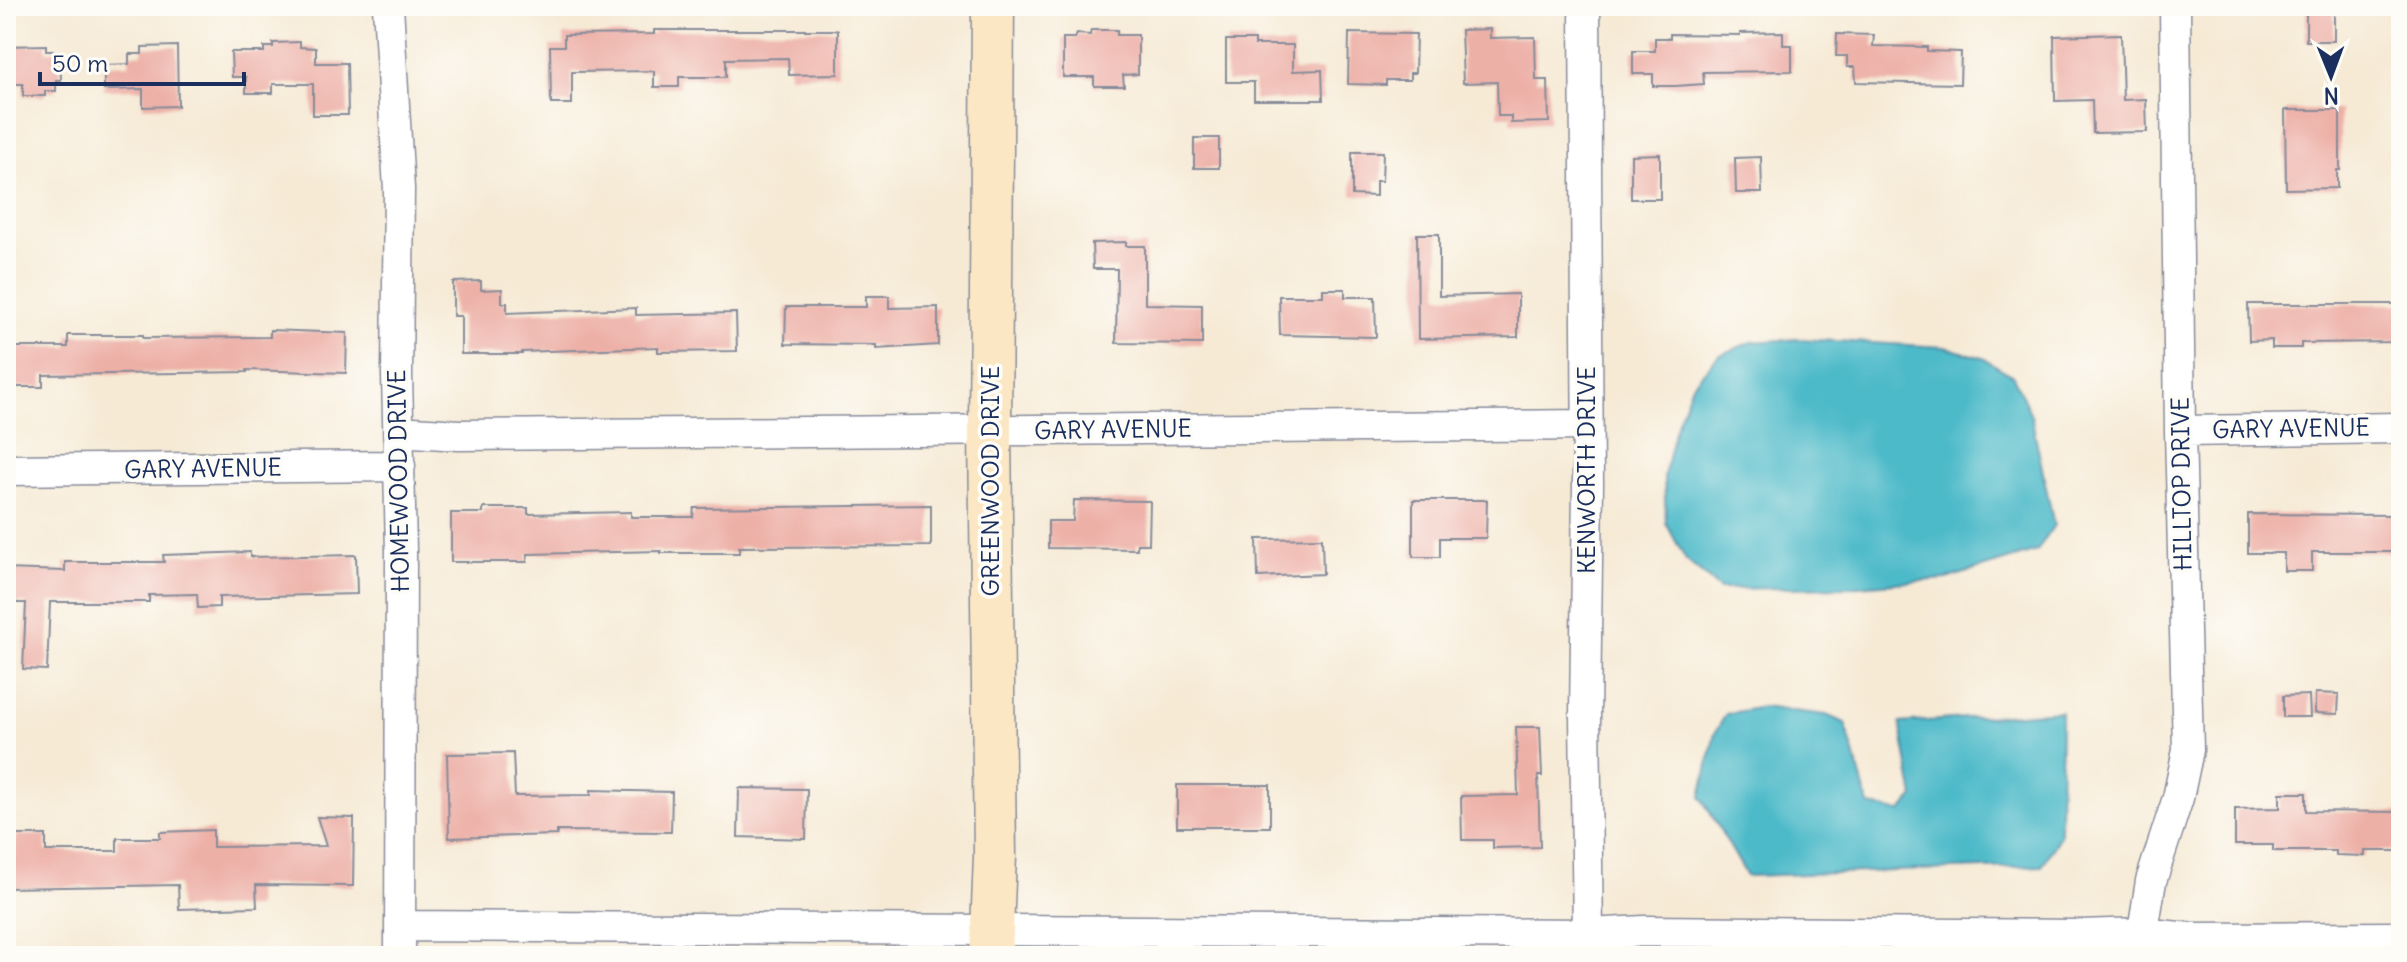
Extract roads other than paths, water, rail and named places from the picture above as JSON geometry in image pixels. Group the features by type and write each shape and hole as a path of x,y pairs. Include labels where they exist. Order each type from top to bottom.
{"street":[{"name":"HOMEWOOD DRIVE","path":"388,6 399,189 400,956"},
{"name":"GREENWOOD DRIVE","path":"991,944 995,856 990,431 993,6"},
{"name":"KENWORTH DRIVE","path":"1585,6 1588,934"},
{"name":"HILLTOP DRIVE","path":"2140,945 2151,881 2178,798 2188,750 2180,431 2175,6"},
{"name":"GARY AVENUE","path":"399,431 459,435 1587,425"},
{"name":"GARY AVENUE","path":"2180,431 2401,428"},
{"name":"GARY AVENUE","path":"6,470 400,466"},
{"path":"400,926 991,944 1644,931 2080,935 2140,945 2189,938 2401,937"}],"water":[{"path":"1799,339 1945,347 1983,358 2013,376 2031,415 2054,525 2037,551 1946,579 1844,587 1720,589 1686,560 1666,523 1664,476 1674,431 1692,385 1718,356 1751,342"},
{"path":"1762,707 1826,715 1845,723 1869,805 1901,812 1914,797 1900,723 2061,711 2060,835 2042,866 1747,876 1701,797 1715,733 1726,714"}]}
